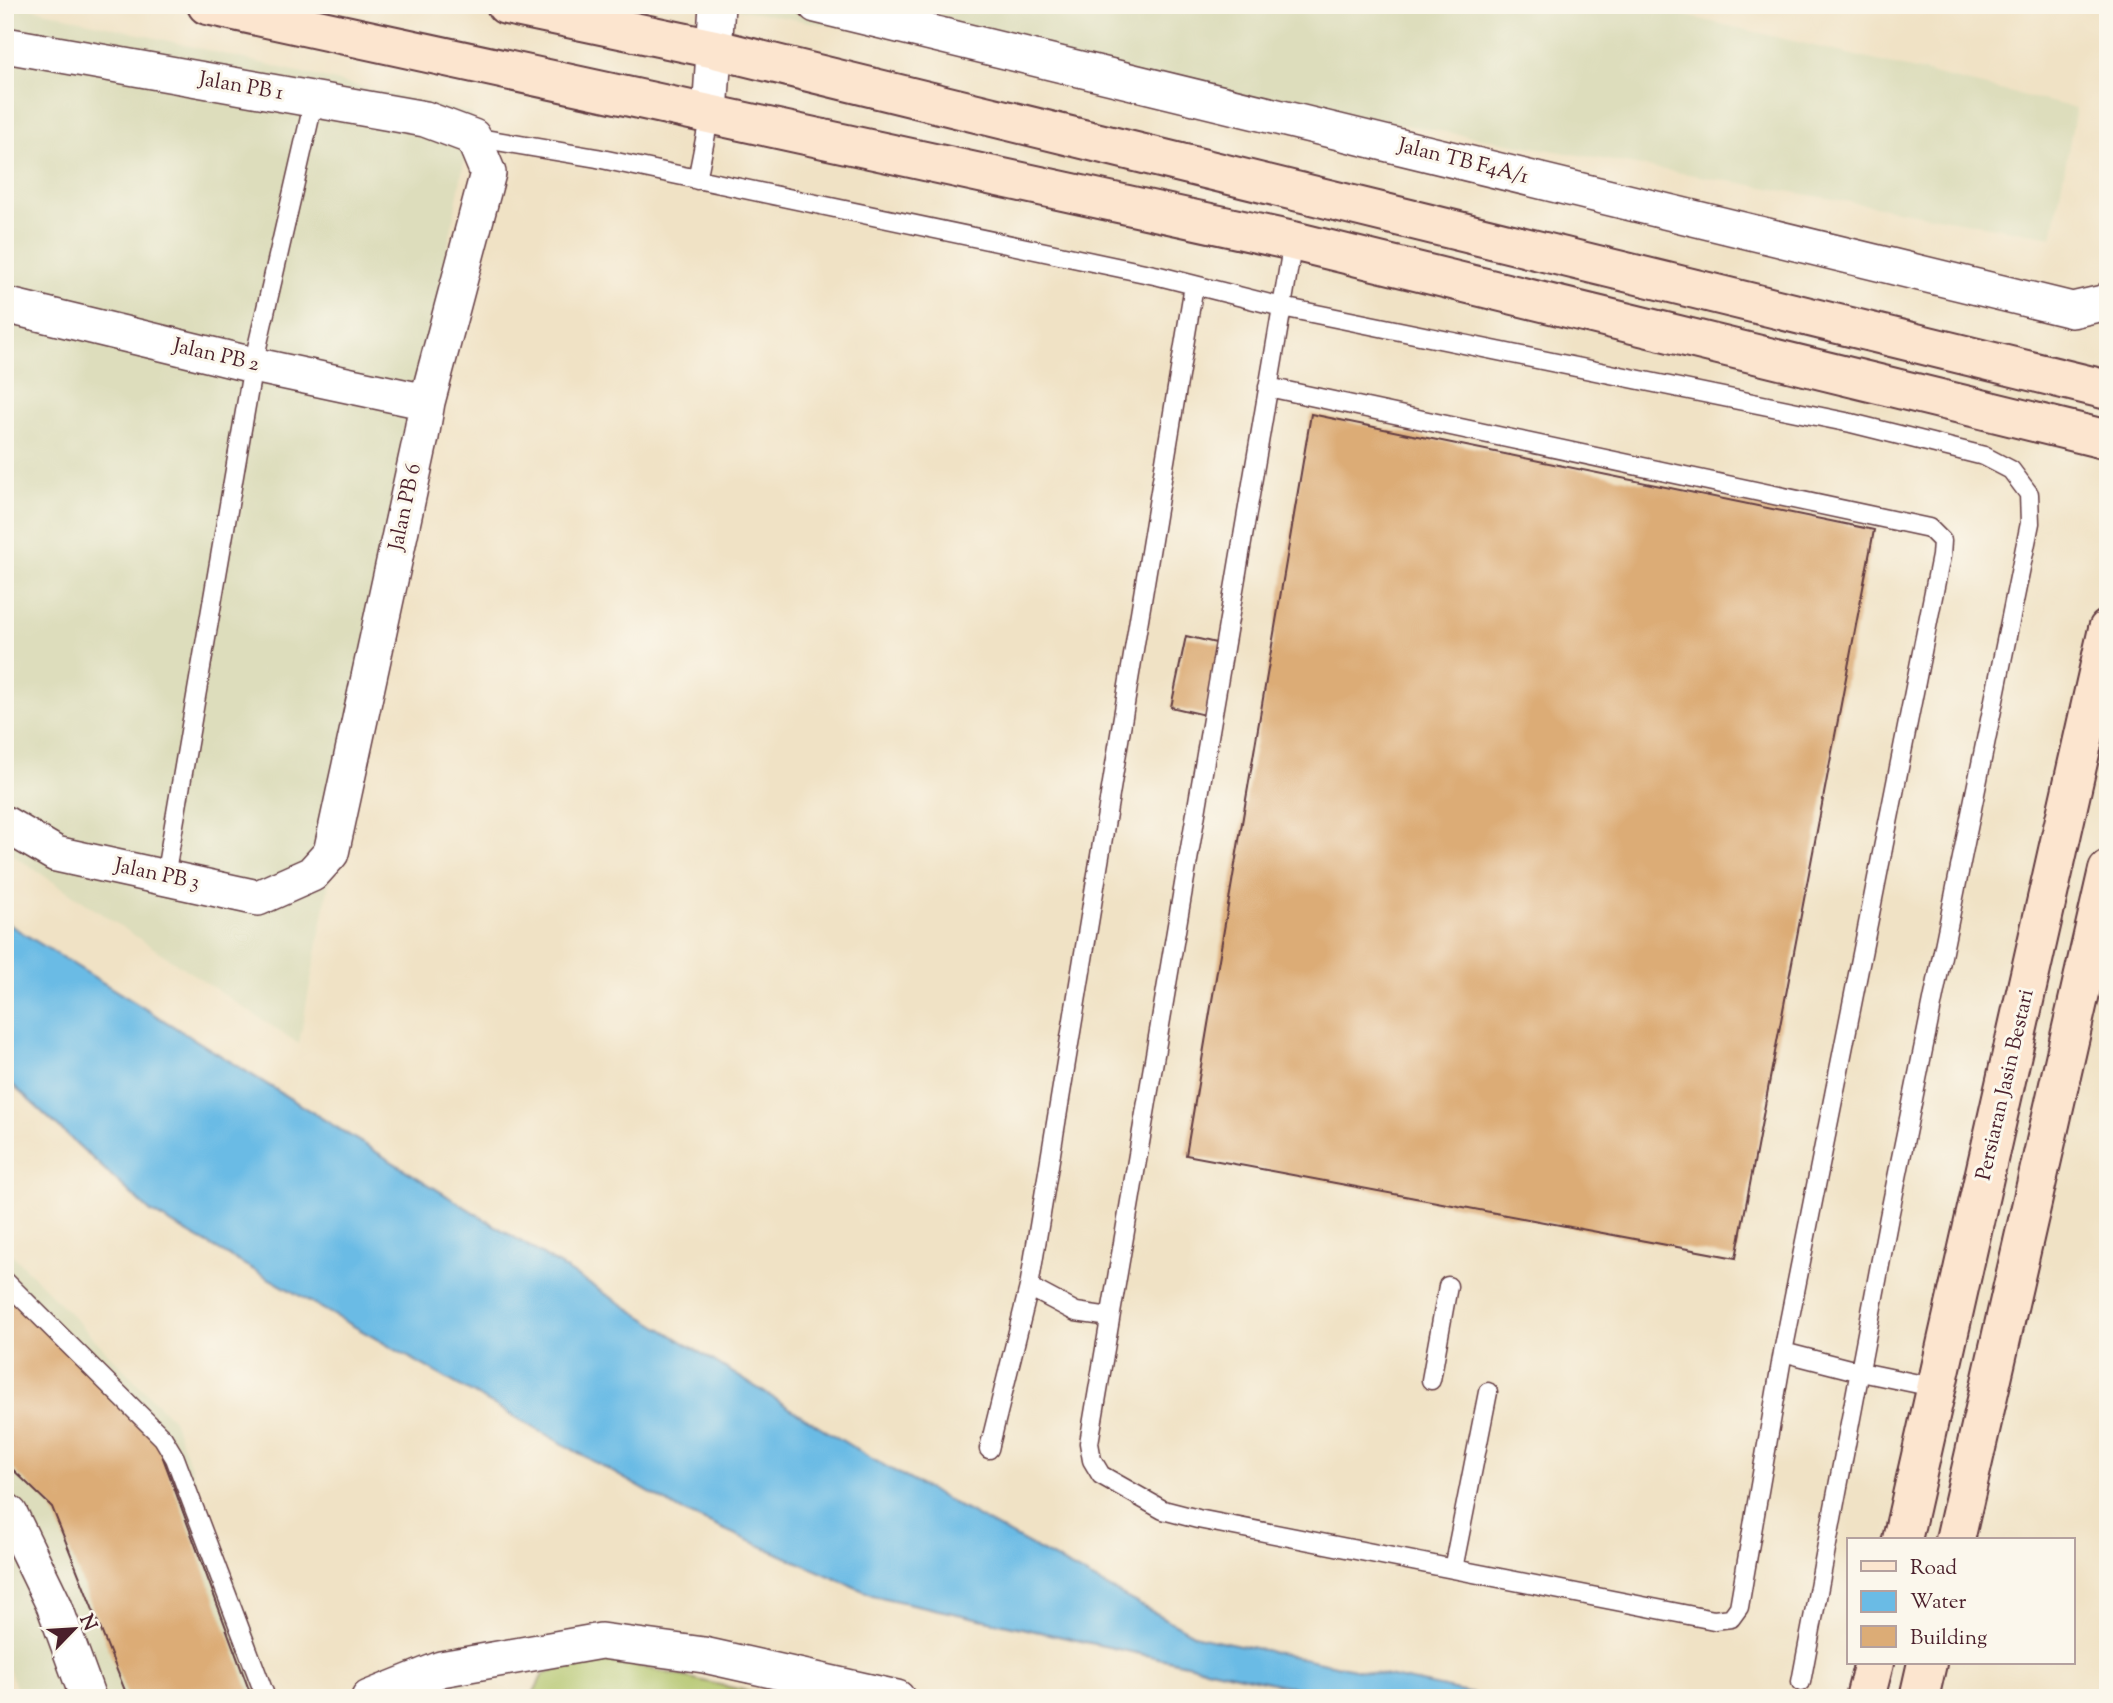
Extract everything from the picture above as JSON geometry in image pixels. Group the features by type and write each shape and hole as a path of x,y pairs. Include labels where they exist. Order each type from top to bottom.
{"street":[{"path":"207,5 1293,241 2108,440"},
{"path":"506,5 715,49 2108,390"},
{"path":"710,114 717,5"},
{"name":"Jalan TB F4A/1","path":"816,5 2072,310 2108,300"},
{"name":"Jalan PB 1","path":"5,45 425,119 473,137"},
{"name":"Jalan PB 6","path":"312,874 331,853 427,402 488,173 473,137"},
{"name":"Jalan PB 2","path":"5,305 253,365 427,402"},
{"name":"Persiaran Jasin Bestari","path":"1902,1538 2108,629"},
{"name":"Jalan PB 3","path":"5,824 56,854 258,898 312,874"},
{"path":"1955,1538 2108,870"},
{"path":"5,1510 10,1514 54,1605 88,1698"},
{"path":"369,1698 447,1683 601,1641 704,1655 897,1698"},
{"path":"1866,1698 1874,1664"},
{"path":"1919,1698 1927,1664"}],"lane":[{"path":"165,877 253,365 314,100"},
{"path":"697,180 710,114"},
{"path":"473,137 597,158 1194,285 1282,307 1851,423 1984,456 2011,470 2029,494 2030,523 1892,1203 1801,1682"},
{"path":"1268,387 1929,528 1942,541 1939,570 1783,1352 1739,1607 1731,1618 1714,1620 1198,1519 1163,1510 1101,1475 1092,1460 1089,1443 1110,1317 1268,387 1282,307 1293,241"},
{"path":"989,1449 1029,1287 1194,285"},
{"path":"5,1281 163,1438 175,1458 266,1698"},
{"path":"1431,1380 1448,1286"},
{"path":"1029,1287 1076,1312 1110,1317"},
{"path":"1783,1352 1938,1388"},
{"path":"1453,1569 1488,1392"}],"shaded area":[{"path":"5,5 19,5 473,114 299,1044 5,850"},
{"path":"1640,5 2076,108 2052,237 719,6"},
{"path":"5,1247 173,1420 279,1698 20,1698 5,1659"},
{"path":"453,1650 471,1698 336,1698"}],"green space":[{"path":"594,1656 777,1698 531,1698 543,1674"}],"water":[{"path":"5,922 872,1459 1197,1636 1492,1698 1342,1698 875,1596 682,1511 151,1212 5,1078"}],"building":[{"path":"1311,414 1874,530 1736,1258 1186,1155"},
{"path":"1186,636 1220,644 1205,715 1171,707"},
{"path":"5,1290 156,1439 252,1698 128,1698 52,1507 5,1462"}]}
